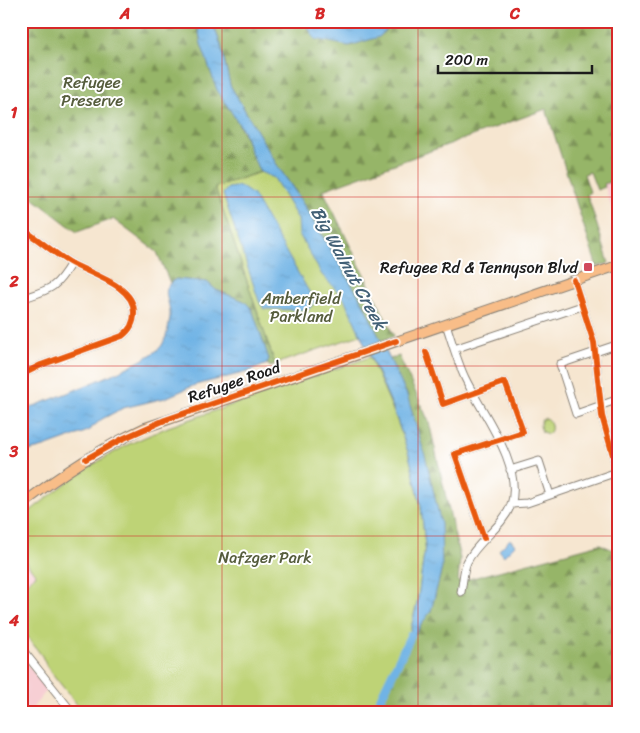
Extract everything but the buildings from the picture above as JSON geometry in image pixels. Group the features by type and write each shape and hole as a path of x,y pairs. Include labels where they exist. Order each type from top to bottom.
{"main road":[{"name":"Refugee Road","path":"21,505 75,465 108,445 165,420 619,266"}],"street":[{"path":"21,231 28,233 71,263 125,291 133,303 134,315 128,330 118,338 41,365 21,375"},
{"path":"21,299 55,285 71,263"},
{"path":"511,504 527,502 618,474 616,458 602,416 596,352 574,280"},
{"path":"454,350 582,306"},
{"path":"446,324 454,350 473,394 500,439 510,470 513,489 511,504 505,518 484,538 467,563 461,592"},
{"path":"619,344 560,364 576,414 619,399"},
{"path":"426,352 443,404 506,382 523,432 455,454 484,538"},
{"path":"510,470 538,461 550,495"},
{"path":"21,648 72,712"}],"shaded area":[{"path":"619,179 619,232 604,184"},
{"path":"21,556 36,575 21,587"},
{"path":"21,657 48,689 29,712 21,712"}],"green space":[{"name":"Refugee Preserve","path":"21,21 197,21 201,44 260,172 215,187 275,364 271,367 267,364 269,359 244,301 216,290 207,282 176,279 170,283 157,252 113,219 77,232 21,189"},
{"path":"212,21 306,21 306,25 379,37 396,21 619,21 619,179 604,184 605,187 597,190 590,172 584,174 590,192 587,194 609,263 597,267 546,109 323,190 394,336 380,341 363,303 297,194 277,165 230,85 221,45"},
{"name":"Amberfield Parkland","path":"270,169 366,333 275,364 215,187"},
{"path":"399,356 429,422 460,559 458,582 600,544 619,553 619,712 374,712 393,678 408,643 420,595 425,546 421,501 416,477 401,430 373,365"},
{"name":"Nafzger Park","path":"370,357 392,405 409,455 421,506 425,546 418,598 407,645 374,712 83,712 47,667 42,656 21,628 21,587 36,575 21,556 21,518 82,471 127,445 168,427"},
{"path":"546,418 551,426 548,434 542,432 540,426 541,420"}],"water":[{"path":"197,21 212,21 221,45 230,85 277,165 297,194 363,303 407,395 426,459 441,524 442,568 431,611 407,645 418,598 425,546 421,506 409,455 392,405 344,298 322,275 299,234 298,219 274,178 260,172 243,130 217,90 201,44"},
{"path":"306,21 396,21 379,37 349,46 315,39"},
{"path":"240,186 253,195 315,302 309,309 264,309 259,301 223,194 228,188"},
{"path":"176,279 207,282 216,290 244,301 252,309 269,359 267,364 247,372 195,385 165,398 123,408 102,419 88,431 21,453 21,411 119,371 154,352 162,345 170,316 166,291"},
{"path":"510,539 515,545 504,556 499,550"}],"waterway":[{"name":"Big Walnut Creek","path":"374,712 411,635"}],"cycle path":[{"path":"21,231 28,233 69,262 119,288 132,303 134,313 131,326 122,336 41,365 21,375"},
{"path":"574,280 594,343 602,416 619,477"},
{"path":"86,459 122,439 165,420 396,341"},
{"path":"426,352 443,404 505,382 523,432 455,454 484,538"}],"place":[{"name":"Refugee Rd & Tennyson Blvd","path":"588,267"}]}
